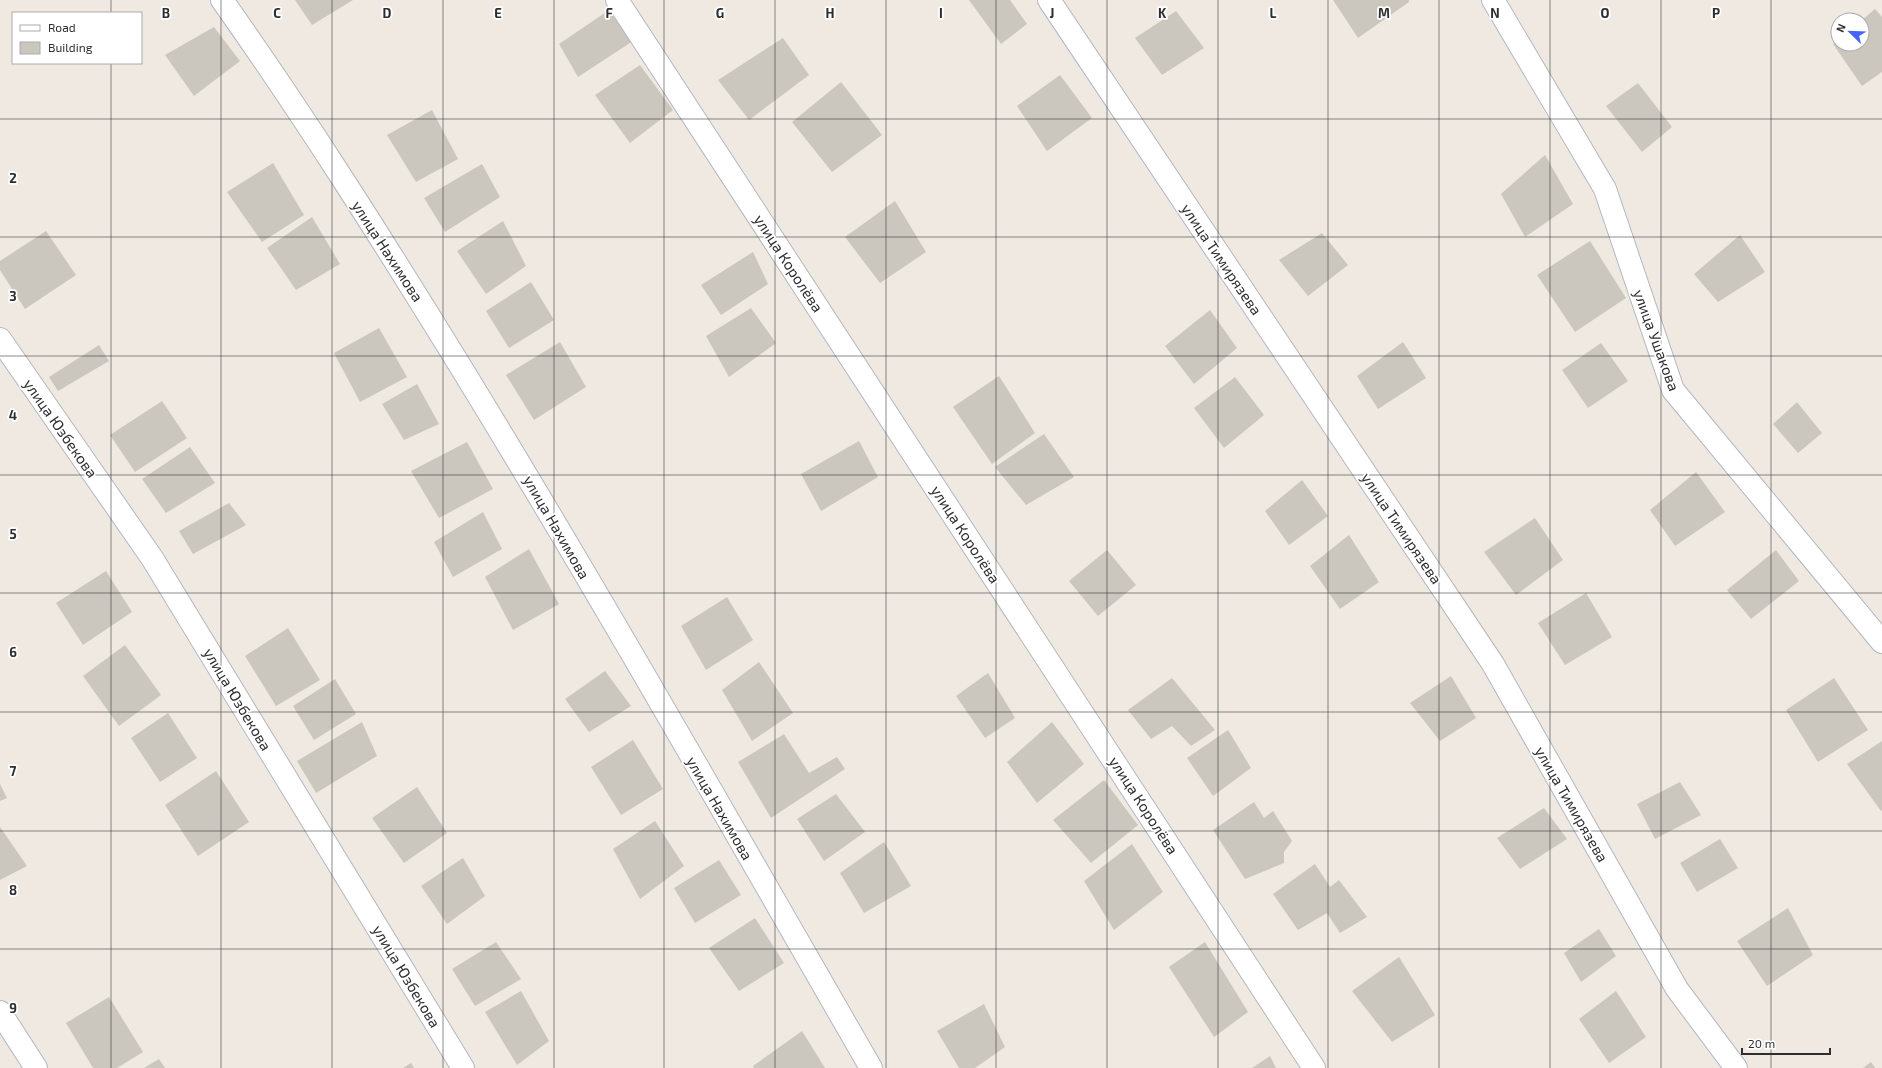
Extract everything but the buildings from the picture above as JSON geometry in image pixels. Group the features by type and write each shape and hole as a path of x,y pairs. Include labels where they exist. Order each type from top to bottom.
{"street":[{"name":"улица Нахимова","path":"222,0 272,70 414,291 535,489 871,1068"},
{"name":"улица Королёва","path":"617,0 1314,1068"},
{"name":"улица Тимирязева","path":"1049,0 1493,664 1677,989 1736,1068"},
{"name":"улица Ушакова","path":"1493,0 1605,189 1673,390 1882,642"},
{"name":"улица Юзбекова","path":"0,339 152,558 463,1068"},
{"path":"0,1012 36,1068"}]}
